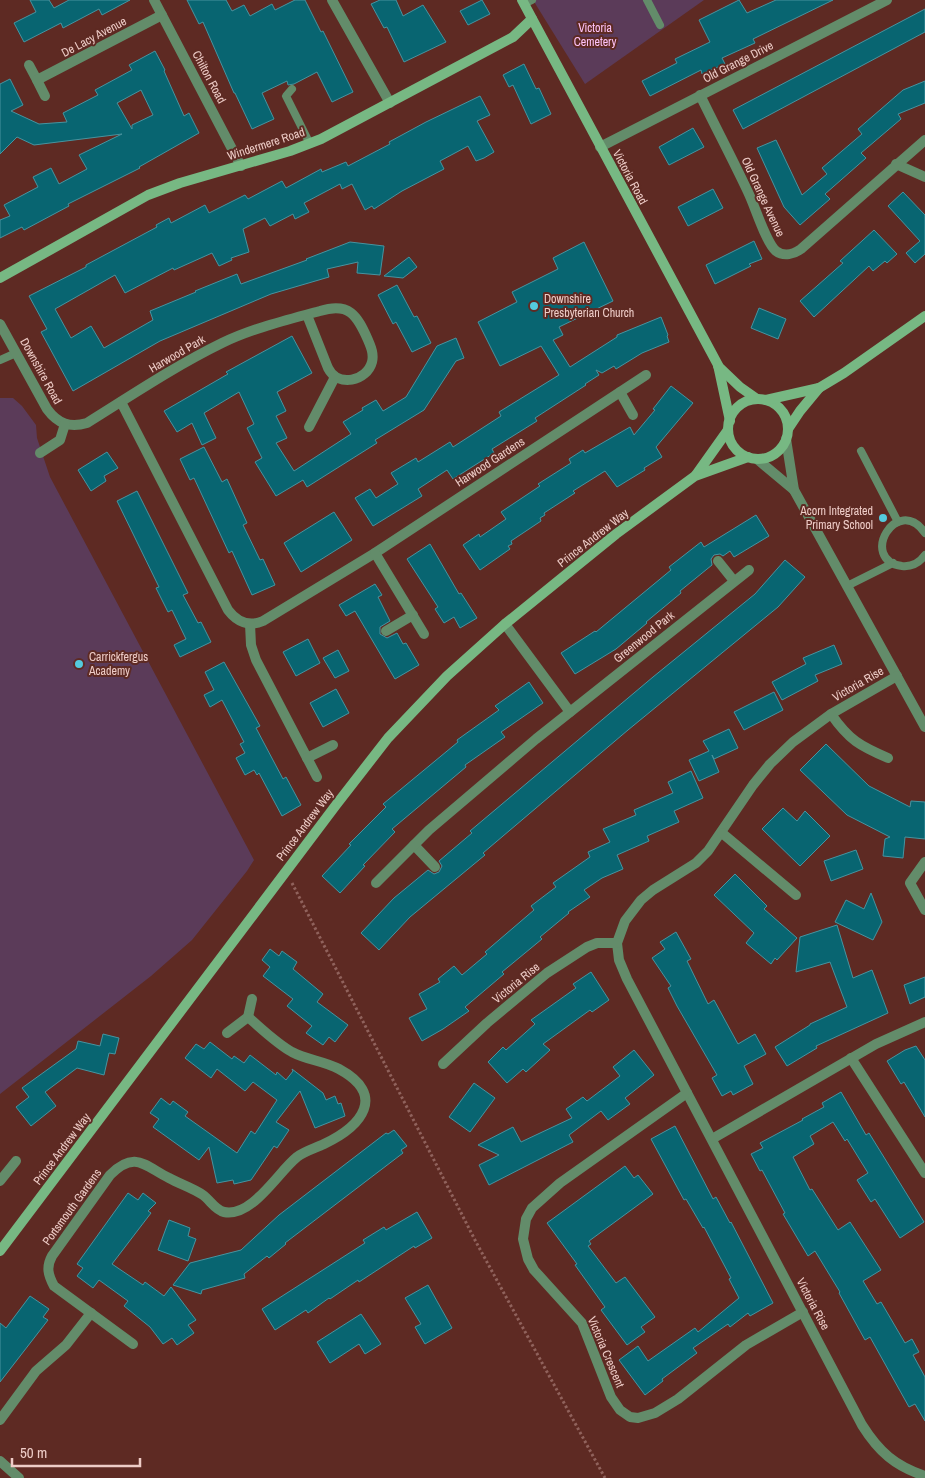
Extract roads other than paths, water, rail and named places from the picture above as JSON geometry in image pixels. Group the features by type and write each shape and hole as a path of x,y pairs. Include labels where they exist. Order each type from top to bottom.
{"street":[{"name":"Chilton Road","path":"154,0 241,166"},
{"path":"332,0 390,103"},
{"name":"Old Grange Drive","path":"600,147 887,0"},
{"name":"Victoria Road","path":"526,1 532,19 718,365 740,387 762,400"},
{"name":"De Lacy Avenue","path":"38,80 162,15"},
{"name":"Windermere Road","path":"0,278 148,195 310,144 344,128 514,37 532,19"},
{"path":"29,65 46,96"},
{"name":"Old Grange Avenue","path":"700,95 749,193 770,243 776,251 782,254 791,254 801,249 925,140"},
{"path":"896,164 925,177"},
{"name":"Harwood Park","path":"65,424 79,425 87,422 187,362 223,343 255,330 331,308 342,308 354,315 361,326 372,350 373,358 365,373 344,381 335,377"},
{"path":"307,315 328,368 335,377 309,427"},
{"path":"752,458 766,458 774,455 781,448 800,411 820,388 925,316"},
{"name":"Downshire Road","path":"0,324 47,409 65,424"},
{"name":"Victoria Road","path":"718,365 729,425"},
{"name":"Harwood Gardens","path":"250,624 263,621 375,553 646,375"},
{"path":"794,490 752,458 740,453 734,447 730,439 729,425 734,412 748,401 762,400 820,388"},
{"path":"620,392 633,415"},
{"path":"762,400 775,404 782,410 787,420 794,490 925,727"},
{"path":"121,402 228,610 238,620 250,624 253,653 317,778"},
{"path":"40,453 60,440 65,424"},
{"name":"Prince Andrew Way","path":"695,476 729,425"},
{"name":"Prince Andrew Way","path":"0,1251 388,738 447,676 505,624 616,534 695,476 752,458"},
{"path":"375,553 424,634"},
{"path":"718,561 734,581"},
{"name":"Greenwood Park","path":"376,883 436,824 570,712 749,570"},
{"path":"386,631 413,616"},
{"path":"505,624 570,712"},
{"name":"Victoria Rise","path":"897,676 831,714 793,742 770,764 745,796 708,851 696,863 653,890 641,900 625,921 617,943 619,960 627,979 868,1434 886,1456 905,1474 925,1476"},
{"name":"Victoria Rise","path":"831,714 852,740 888,758"},
{"path":"307,758 333,745"},
{"path":"722,832 796,895"},
{"path":"414,845 435,868"},
{"path":"925,862 910,883 925,910"},
{"name":"Victoria Rise","path":"443,1064 487,1023 547,973 587,947 597,943 617,943"},
{"path":"227,1033 248,1017 252,999"},
{"name":"Portsmouth Gardens","path":"133,1344 54,1286 49,1276 48,1267 52,1256 110,1175 118,1167 132,1162 143,1162 168,1178 203,1195 218,1210 226,1212 235,1211 248,1205 267,1190 299,1156 340,1135 362,1116 365,1109 366,1101 361,1088 353,1078 332,1066 292,1052 248,1017"},
{"path":"712,1139 876,1044 925,1022"},
{"path":"851,1058 925,1173"},
{"name":"Victoria Crescent","path":"687,1093 560,1183 532,1208 526,1219 523,1239 528,1258 534,1270 582,1323 611,1397 620,1410 630,1417 644,1417 668,1405 699,1384 746,1345 803,1312"},
{"path":"0,1181 16,1161"},
{"path":"0,1420 36,1371 66,1345 91,1312"},
{"path":"0,1460 19,1478"}],"lane":[{"path":"647,0 660,25"},
{"path":"292,89 286,96 310,144"},
{"path":"0,360 16,353"},
{"path":"861,451 898,522"},
{"path":"924,560 907,566 893,563 884,552 883,538 886,531 898,522 904,521 916,524 925,533"},
{"path":"847,586 893,563"}],"place":[{"name":"Downshire Presbyterian Church","path":"534,306"},
{"name":"Acorn Integrated Primary School","path":"883,518"},
{"name":"Carrickfergus Academy","path":"79,664"}],"park label":[{"name":"Victoria Cemetery","path":"595,35"}]}
